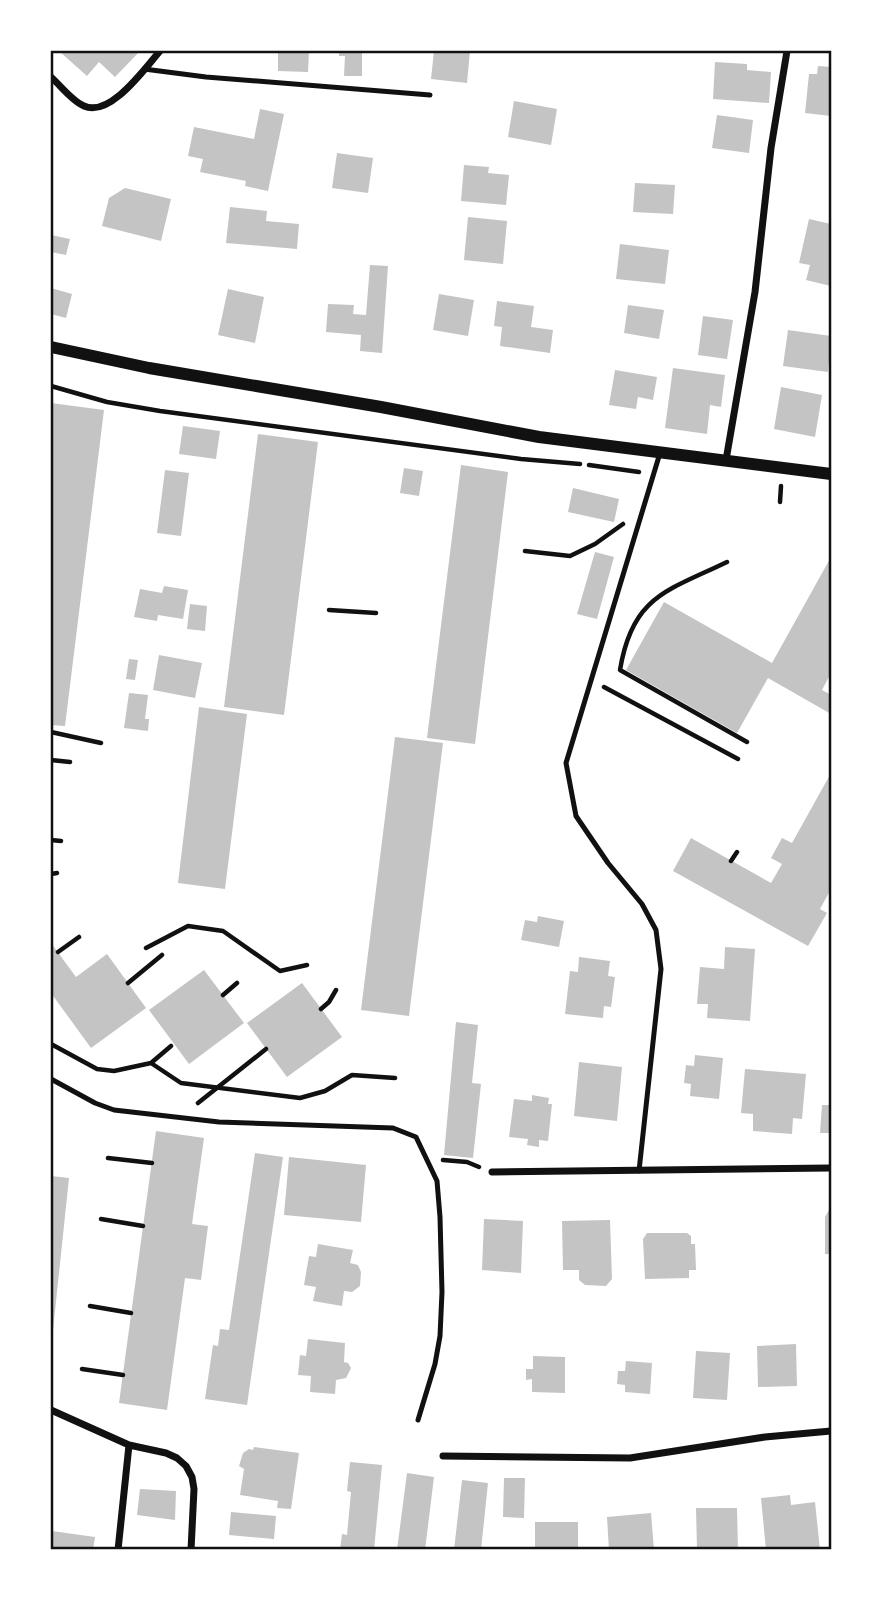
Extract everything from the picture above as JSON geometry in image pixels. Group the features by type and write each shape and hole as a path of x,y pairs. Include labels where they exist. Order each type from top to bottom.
{"street":[{"path":"51,77 85,107 98,109 110,103 160,51"},
{"path":"726,460 755,292 771,148 787,51"},
{"path":"51,347 149,368 539,438 831,474"},
{"path":"492,1172 831,1168"},
{"path":"51,1410 129,1445 166,1453 186,1466 194,1489 191,1550"},
{"path":"443,1456 631,1458 765,1437 831,1431"},
{"path":"118,1550 129,1445"}],"lane":[{"path":"144,68 206,77 430,95"},
{"path":"639,1172 661,969 656,930 642,904 608,863 576,816 566,763 660,453"},
{"path":"51,1079 95,1103 114,1110 219,1122 393,1128 415,1138 437,1181 440,1217 441,1314 435,1364 418,1420"}],"path":[{"path":"51,386 107,402 160,411 630,471"},
{"path":"780,502 781,484"},
{"path":"525,551 570,556 595,544 613,530"},
{"path":"727,562 656,596 642,611 624,646 620,670 747,743"},
{"path":"329,610 376,613"},
{"path":"591,680 738,760"},
{"path":"51,732 101,743"},
{"path":"51,760 70,762"},
{"path":"51,839 61,841"},
{"path":"731,861 737,852"},
{"path":"51,874 57,873"},
{"path":"146,948 187,926 223,932 280,971 307,965"},
{"path":"58,952 79,937"},
{"path":"128,983 162,955"},
{"path":"223,995 237,983"},
{"path":"321,1009 336,990"},
{"path":"51,1044 97,1069 114,1071 151,1063 171,1046"},
{"path":"183,1117 266,1049"},
{"path":"151,1063 181,1083 300,1098 325,1091 352,1075 395,1078"},
{"path":"108,1157 152,1163"},
{"path":"427,1159 467,1162 492,1172"},
{"path":"101,1220 143,1226"},
{"path":"90,1306 131,1313"},
{"path":"82,1369 123,1375"}],"building":[{"path":"59,51 140,51 115,77 99,62 87,76"},
{"path":"278,51 309,51 308,72 278,71"},
{"path":"339,51 362,51 362,76 344,76 345,56 339,56"},
{"path":"434,51 470,51 467,83 431,79"},
{"path":"715,62 747,64 747,70 771,72 769,103 713,99"},
{"path":"818,66 831,67 831,116 805,113 809,74 817,74"},
{"path":"514,101 557,109 551,145 508,137"},
{"path":"260,109 284,114 268,191 245,186 246,181 200,172 203,159 188,156 194,127 254,139"},
{"path":"717,115 753,120 749,153 712,148"},
{"path":"337,153 373,158 368,193 332,188"},
{"path":"464,165 489,167 488,173 509,175 506,205 461,201"},
{"path":"635,183 675,185 673,214 633,212"},
{"path":"125,188 171,199 161,241 102,226 109,198"},
{"path":"230,207 267,211 266,221 299,224 297,249 226,243"},
{"path":"468,217 507,221 503,264 464,260"},
{"path":"809,219 831,224 831,286 806,280 810,265 799,263"},
{"path":"51,235 70,239 66,255 51,252"},
{"path":"620,244 669,250 665,284 616,279"},
{"path":"370,265 388,266 382,353 360,351 361,335 326,332 328,304 354,305 353,314 366,315"},
{"path":"51,288 72,294 66,318 51,314"},
{"path":"228,289 264,297 255,343 218,335"},
{"path":"439,294 474,300 468,336 433,330"},
{"path":"497,301 534,306 531,327 553,330 550,353 500,346 502,327 494,326"},
{"path":"628,305 664,310 659,339 624,333"},
{"path":"703,316 733,320 727,359 698,355"},
{"path":"788,330 831,336 828,372 783,366"},
{"path":"673,368 725,375 721,407 710,405 707,434 665,428"},
{"path":"615,370 657,377 653,400 638,397 636,409 609,405"},
{"path":"781,387 822,395 815,437 774,429"},
{"path":"51,403 104,410 65,726 51,725"},
{"path":"183,426 220,431 216,459 179,454"},
{"path":"258,434 318,442 284,715 224,707"},
{"path":"461,465 508,472 475,744 427,738"},
{"path":"404,468 423,471 419,496 400,493"},
{"path":"165,470 189,473 181,536 157,533"},
{"path":"573,488 619,499 614,522 568,512"},
{"path":"595,552 614,557 597,619 577,614"},
{"path":"831,557 831,673 822,690 831,695 831,714 768,678 737,733 626,670 664,602 772,663"},
{"path":"164,586 188,590 183,619 158,615 157,621 134,617 140,589 162,593"},
{"path":"190,604 207,606 205,631 187,629"},
{"path":"159,655 202,663 195,698 153,690"},
{"path":"129,659 138,660 135,680 126,679"},
{"path":"129,693 148,695 145,719 149,719 148,731 124,728"},
{"path":"199,707 247,714 225,889 178,883"},
{"path":"395,737 443,743 409,1016 361,1010"},
{"path":"831,773 831,889 820,909 827,913 808,946 673,871 691,838 771,883 782,864 771,858 782,838 792,843"},
{"path":"538,916 564,921 559,947 521,940 525,920 537,922"},
{"path":"51,943 76,977 107,954 146,1008 91,1048 51,993"},
{"path":"725,947 755,949 750,1021 707,1018 708,1004 697,1004 700,967 724,969"},
{"path":"579,957 610,961 608,976 615,977 611,1007 604,1006 603,1018 565,1014 570,971 578,972"},
{"path":"204,970 244,1023 189,1064 149,1010"},
{"path":"302,983 342,1037 287,1077 247,1023"},
{"path":"456,1022 478,1025 472,1083 481,1084 473,1158 444,1155"},
{"path":"695,1055 723,1058 719,1099 690,1096 691,1084 684,1083 686,1065 694,1066"},
{"path":"579,1062 622,1067 617,1121 574,1116"},
{"path":"745,1069 806,1074 802,1119 793,1118 792,1134 753,1131 753,1114 741,1113"},
{"path":"829,1094 831,1133 820,1133 822,1105 829,1105"},
{"path":"532,1095 549,1098 548,1104 552,1104 548,1141 539,1140 539,1147 527,1145 528,1139 509,1137 514,1099 532,1101"},
{"path":"156,1131 204,1138 192,1224 208,1226 201,1280 185,1278 167,1410 119,1403"},
{"path":"255,1153 283,1157 247,1405 205,1399 213,1345 218,1346 220,1329 229,1330"},
{"path":"289,1157 366,1165 361,1222 284,1215"},
{"path":"51,1176 69,1178 53,1330 51,1330"},
{"path":"829,1210 831,1254 825,1254 825,1217"},
{"path":"484,1219 523,1221 521,1273 482,1270"},
{"path":"610,1220 612,1279 606,1286 585,1285 579,1280 579,1270 563,1270 562,1221"},
{"path":"647,1233 687,1233 691,1236 691,1244 695,1244 696,1270 689,1270 689,1278 645,1279 643,1239"},
{"path":"318,1244 353,1250 350,1263 358,1265 361,1272 360,1286 352,1292 344,1291 342,1306 313,1301 316,1287 304,1285 309,1256 316,1257"},
{"path":"308,1339 345,1343 344,1362 351,1368 346,1378 336,1380 335,1394 310,1392 311,1376 298,1375 300,1355 306,1356"},
{"path":"796,1344 797,1386 758,1387 757,1346"},
{"path":"696,1351 730,1353 727,1400 693,1398"},
{"path":"533,1356 565,1357 565,1393 532,1392 532,1379 526,1380 526,1369 533,1369"},
{"path":"626,1361 652,1363 650,1394 625,1392 625,1385 617,1384 618,1371 625,1371"},
{"path":"254,1447 299,1453 291,1509 277,1508 278,1501 240,1495 244,1469 239,1466 243,1453 249,1449 253,1450"},
{"path":"350,1462 382,1465 374,1550 340,1550 342,1534 347,1535 351,1492 347,1491"},
{"path":"407,1473 434,1477 425,1550 397,1550"},
{"path":"504,1478 525,1478 524,1518 503,1517"},
{"path":"462,1480 488,1483 481,1550 454,1550"},
{"path":"140,1489 176,1491 175,1520 137,1515"},
{"path":"790,1495 791,1505 815,1502 820,1550 766,1550 761,1498"},
{"path":"696,1508 737,1508 738,1550 697,1550"},
{"path":"231,1512 276,1516 274,1539 229,1535"},
{"path":"651,1513 654,1550 609,1550 607,1517"},
{"path":"535,1522 578,1522 578,1550 535,1550"},
{"path":"52,1531 95,1537 93,1550 51,1550"}]}
